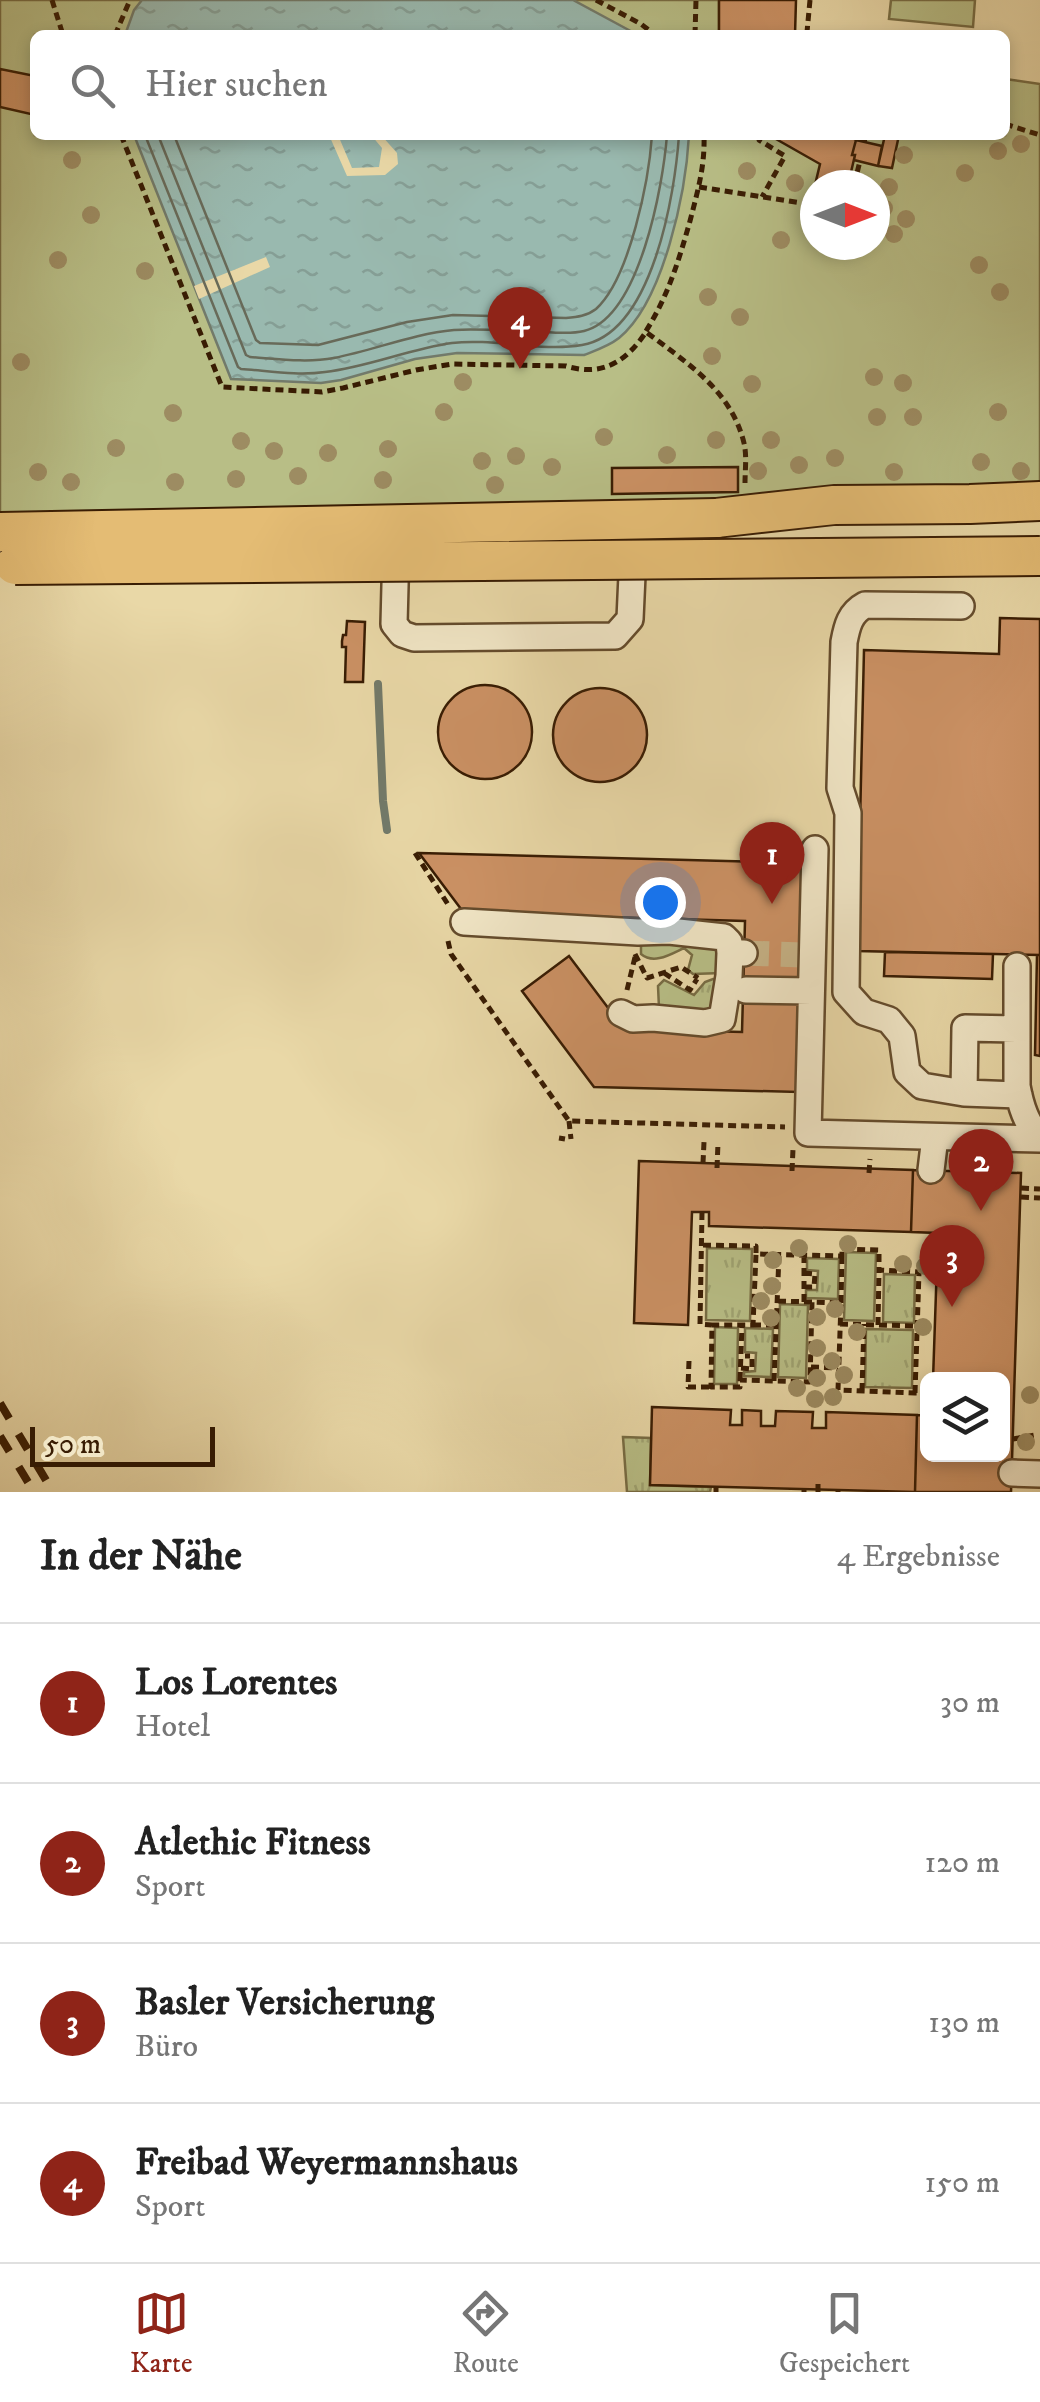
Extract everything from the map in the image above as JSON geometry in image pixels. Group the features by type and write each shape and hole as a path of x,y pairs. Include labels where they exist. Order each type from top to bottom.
{"highway":[{"path":"716,518 834,505 1040,501"},
{"path":"0,532 716,518 1040,521"},
{"path":"0,565 1040,556"}],"street":[{"path":"632,575 630,618 615,636 414,638 402,634 394,624 397,541 400,530 410,526 640,525 697,558"},
{"path":"396,576 646,575 697,558 1040,544"},
{"path":"961,606 874,604 856,610 851,617 844,642 840,788 848,813 846,992 864,1012 890,1020 902,1036 907,1072 922,1086 1018,1096"},
{"path":"815,849 807,955 812,992 801,1136 808,1133 1040,1138"},
{"path":"459,918 636,943 670,931 724,937 729,942 737,968 722,1020 633,1020 623,1004"},
{"path":"1017,966 1018,1096 1028,1124 1040,1138"},
{"path":"737,968 812,992"},
{"path":"964,1093 965,1028 1016,1029"},
{"path":"931,1170 935,1137"},
{"path":"1012,1473 1040,1474"}],"path":[{"path":"52,0 61,30"},
{"path":"116,30 130,0"},
{"path":"596,0 649,30"},
{"path":"695,30 696,0"},
{"path":"807,30 810,0"},
{"path":"1010,125 1040,134"},
{"path":"123,140 222,386 296,392 322,392 452,364 566,366 588,371 622,360 659,311 676,272 704,164 704,140"},
{"path":"760,140 785,156 762,197"},
{"path":"858,170 860,161"},
{"path":"699,186 800,203"},
{"path":"646,332 723,396 735,415 745,447 744,486"},
{"path":"415,853 459,918 448,939 451,954 569,1121 565,1139"},
{"path":"636,943 647,978 681,968 698,978"},
{"path":"623,1004 636,943"},
{"path":"663,972 690,990 698,978 737,968"},
{"path":"569,1121 801,1136 792,1171"},
{"path":"703,1163 704,1142"},
{"path":"717,1168 718,1143"},
{"path":"1021,1188 1040,1189"},
{"path":"1020,1197 1040,1198"},
{"path":"692,1214 702,1213 700,1324 776,1326"},
{"path":"702,1245 756,1246 753,1325"},
{"path":"878,1325 880,1250 842,1250 838,1390 920,1393"},
{"path":"756,1254 842,1256"},
{"path":"774,1381 779,1255"},
{"path":"804,1256 804,1302"},
{"path":"879,1270 919,1272 915,1393"},
{"path":"804,1274 815,1274 814,1287 806,1287"},
{"path":"690,1279 701,1280"},
{"path":"778,1302 841,1303"},
{"path":"740,1380 810,1382 812,1302"},
{"path":"840,1324 917,1326"},
{"path":"862,1391 864,1324"},
{"path":"711,1387 712,1325"},
{"path":"689,1361 688,1387 740,1387 742,1325"},
{"path":"741,1368 752,1369 752,1356 745,1356"},
{"path":"810,1367 838,1368"},
{"path":"1013,1439 1035,1435"},
{"path":"818,1482 818,1492"}],"green space":[{"path":"0,0 719,0 719,30 30,30 30,140 1010,140 1010,80 1040,84 1040,494 0,549"},
{"path":"891,0 975,0 973,27 889,19"},
{"path":"641,940 719,948 721,973 693,974 688,970 692,955 684,948 662,957 646,957 641,954"},
{"path":"713,979 721,980 709,1010 681,1013 659,1008 658,986 664,980 694,995"},
{"path":"707,1248 752,1249 750,1321 706,1320"},
{"path":"846,1252 876,1253 874,1321 844,1320"},
{"path":"807,1258 839,1259 838,1299 806,1298 806,1290 817,1290 818,1271 807,1270"},
{"path":"884,1274 915,1275 914,1323 883,1322"},
{"path":"780,1304 808,1305 806,1378 778,1377"},
{"path":"715,1327 738,1328 737,1384 714,1384"},
{"path":"745,1328 773,1329 771,1377 744,1376 744,1372 755,1371 756,1353 745,1352"},
{"path":"866,1329 913,1330 912,1388 865,1387"},
{"path":"623,1437 651,1438 650,1485 711,1487 710,1492 627,1492"}],"water":[{"path":"142,0 573,0 629,30 127,30"},
{"path":"136,140 688,140 670,244 649,299 635,321 603,348 584,355 457,353 415,359 321,383 231,379"}],"pier":[{"path":"331,140 340,140 352,168 379,167 382,148 375,140 385,140 397,153 398,164 385,175 347,176"},
{"path":"266,257 270,267 199,299 194,286"}],"building":[{"path":"719,0 796,0 795,30 719,30"},
{"path":"0,69 30,75 30,114 0,107"},
{"path":"778,140 856,140 852,170 819,170 820,164"},
{"path":"856,140 882,146 878,166 854,160"},
{"path":"884,140 898,140 892,168 878,166"},
{"path":"738,467 738,492 612,494 612,468"},
{"path":"1000,618 1040,619 1040,955 857,951 864,650 999,654"},
{"path":"347,621 365,622 363,682 345,682 346,647 342,647 342,641"},
{"path":"485,685 503,689 518,699 528,714 532,732 528,750 518,765 503,775 485,779 467,775 452,765 442,750 438,732 442,714 452,699 467,689"},
{"path":"600,688 618,692 633,702 643,717 647,735 643,753 633,768 618,778 600,782 582,778 567,768 557,753 553,735 557,717 567,702 582,692"},
{"path":"419,853 804,863 799,1092 594,1087 522,991 569,956 624,1029 742,1032 745,921 464,913"},
{"path":"885,952 993,954 992,979 884,976"},
{"path":"1040,955 1040,1056 1035,1055"},
{"path":"639,1161 913,1170 911,1232 709,1226 709,1212 692,1212 688,1325 634,1323"},
{"path":"913,1170 1021,1173 1011,1492 915,1492 917,1415 920,1462 1010,1462 1010,1372 933,1372 938,1233 911,1232"},
{"path":"652,1407 731,1410 730,1425 742,1425 742,1410 761,1411 761,1426 775,1426 776,1411 813,1412 812,1428 826,1428 826,1412 917,1415 915,1492 650,1485"}],"waterway":[{"path":"378,684 387,830"}],"tunnel":[{"path":"744,953 802,955"}],"railway":[{"path":"0,1403 53,1492"},
{"path":"0,1436 34,1492"}],"place":[{"name":"Freibad Weyermannshaus","path":"520,369"},
{"name":"Los Lorentes","path":"772,904"},
{"name":"Atlethic Fitness","path":"981,1211"},
{"name":"Basler Versicherung","path":"952,1307"}]}
